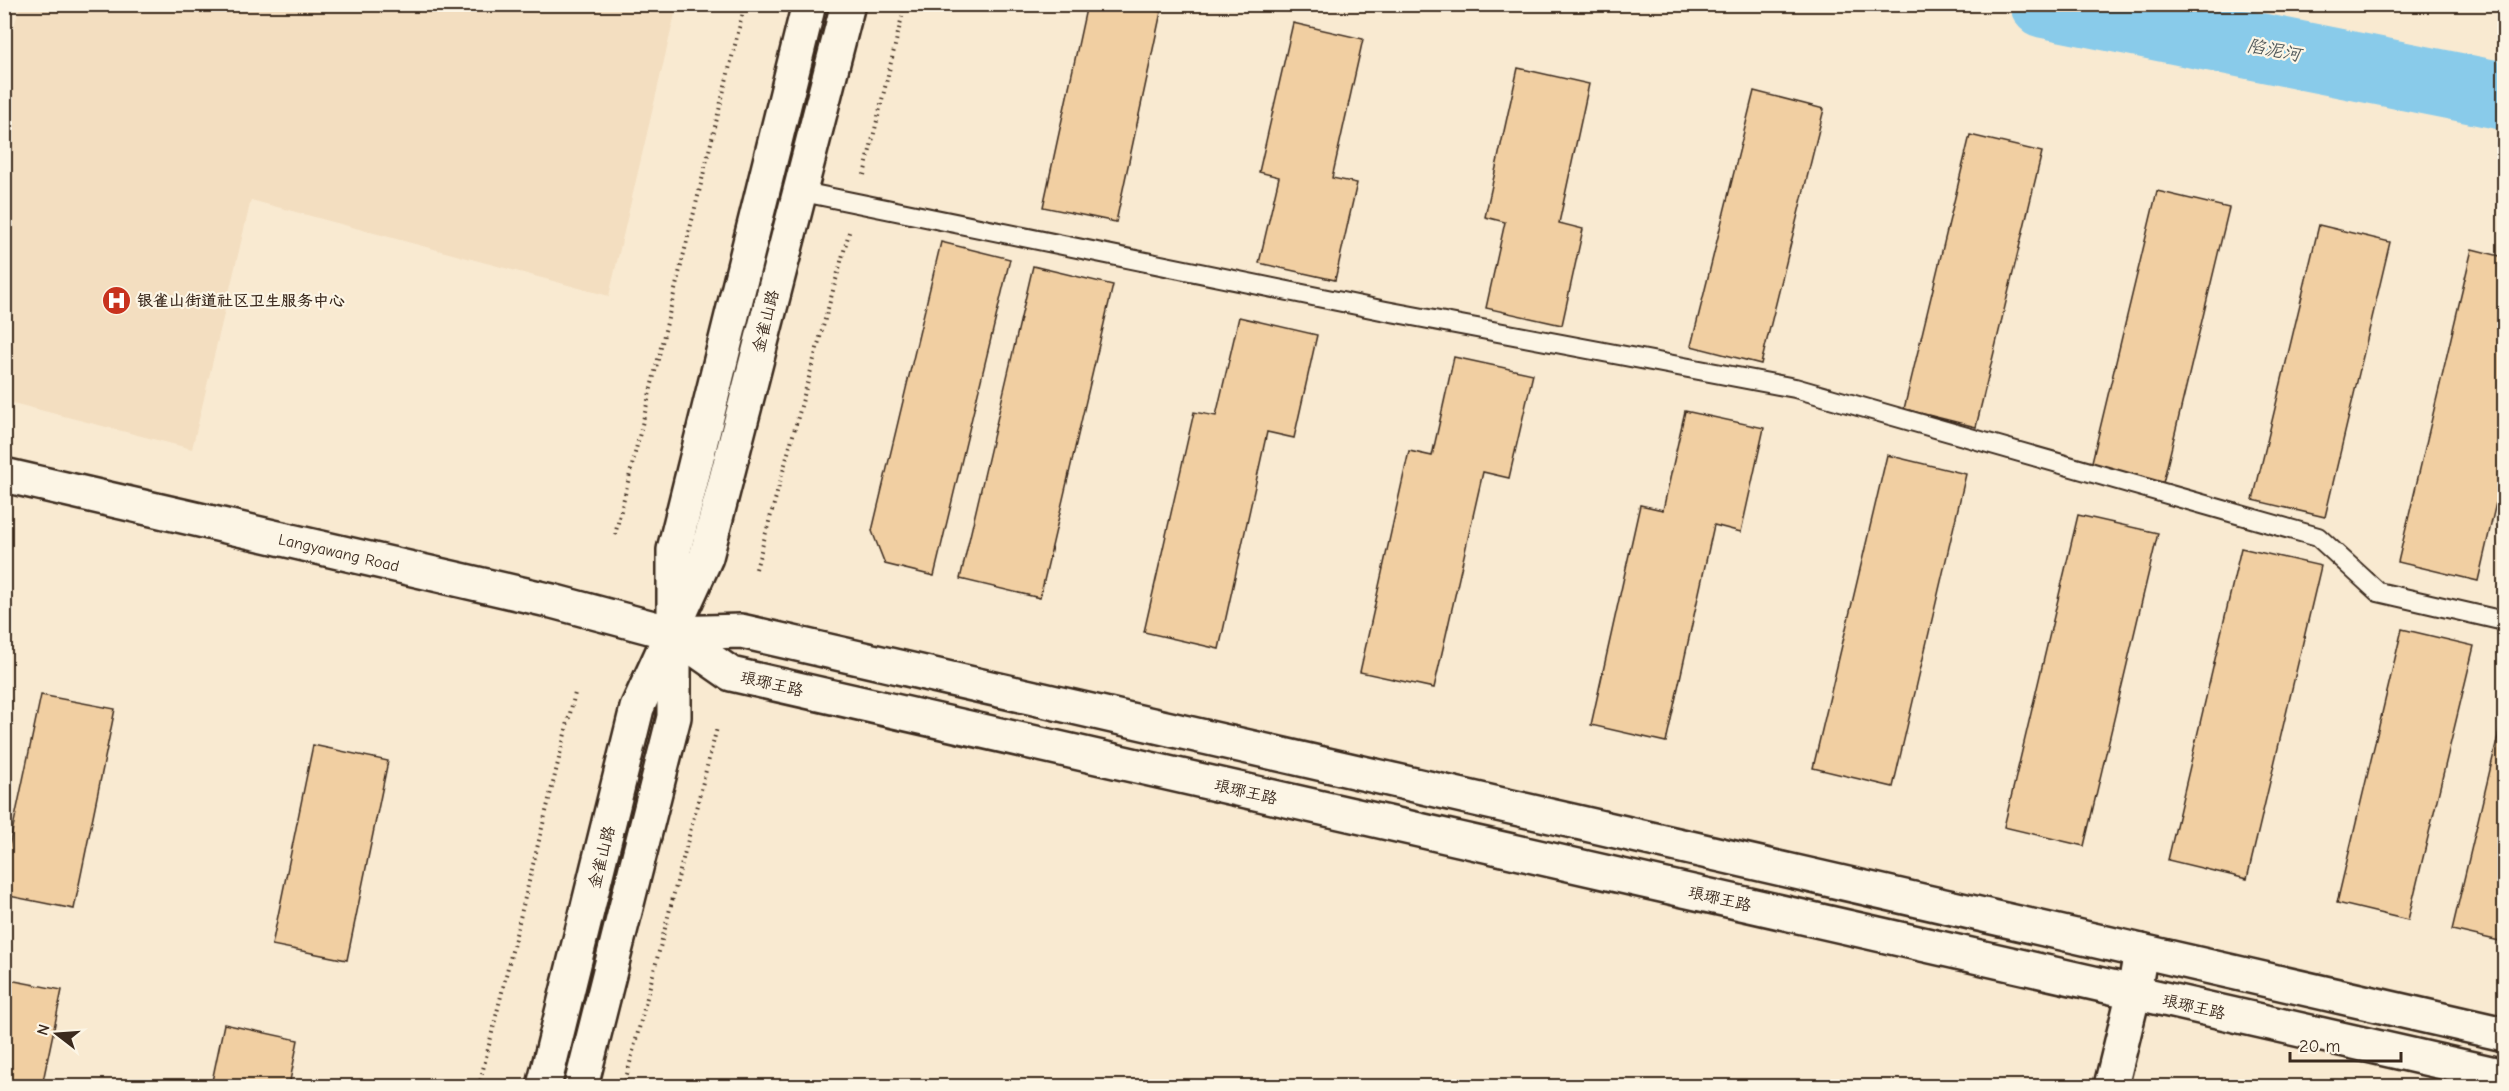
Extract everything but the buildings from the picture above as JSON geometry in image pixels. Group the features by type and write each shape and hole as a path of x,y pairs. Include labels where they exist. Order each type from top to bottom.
{"main road":[{"name":"金雀山路","path":"581,1086 674,717 672,633 674,550 809,4"},
{"name":"金雀山路","path":"544,1086 638,708 706,557 798,191 848,4"},
{"name":"Langyawang Road","path":"4,476 552,601 672,633"},
{"path":"672,633 741,631 2505,1034"},
{"name":"琅琊王路","path":"672,633 731,674 2505,1076"},
{"path":"2111,1086 2134,992 2141,951"}],"lane":[{"path":"798,191 1386,311 1795,388 2318,537 2378,592 2505,621"}],"path":[{"path":"615,535 745,4"},
{"path":"756,569 857,203 905,4"},
{"path":"479,1086 575,693"},
{"path":"624,1086 717,728"}],"shaded area":[{"path":"20,4 677,5 609,296 251,200 192,449 5,401 4,63"}],"waterway":[{"name":"陷泥河","path":"2044,4 2504,96"}],"place":[{"name":"银雀山街道社区卫生服务中心","path":"116,300"}]}
